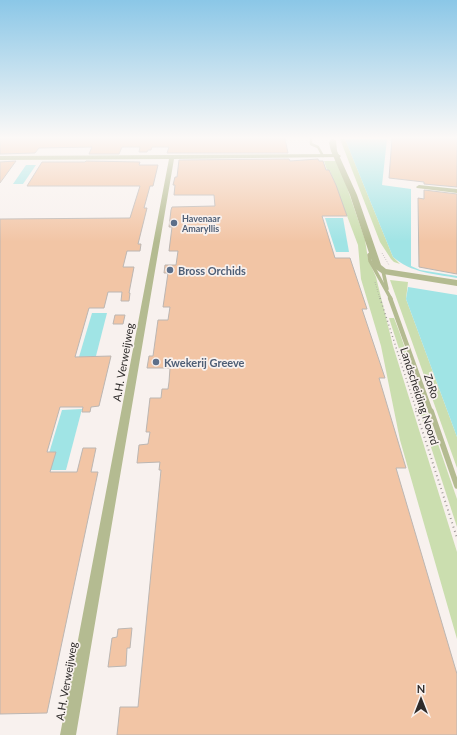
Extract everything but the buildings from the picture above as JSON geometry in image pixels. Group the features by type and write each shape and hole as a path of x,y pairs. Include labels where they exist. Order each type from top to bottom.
{"street":[{"name":"A.H. Verweijweg","path":"68,735 169,173"},
{"path":"344,173 377,266 381,270 457,283"},
{"path":"419,186 457,191"}],"lane":[{"name":"ZoRo","path":"381,270 388,292"},
{"name":"ZoRo","path":"381,270 410,348 457,486"}],"path":[{"name":"Landscheiding Noord","path":"381,270 374,281 457,538"}],"green space":[{"path":"331,173 342,173 365,240 368,259 376,277 393,346 457,552 457,639 400,440 381,346 361,279 358,245"},
{"path":"353,173 359,173 393,257 400,264 391,259 380,242"},
{"path":"390,280 408,282 406,299 457,437 457,468"},
{"path":"389,318 394,318 399,331 457,499 457,527"}],"water":[{"path":"20,173 30,173 23,184 13,184"},
{"path":"359,173 383,173 382,185 411,189 411,266 420,270 457,276 457,278 415,270 393,257"},
{"path":"325,218 343,218 349,252 336,252"},
{"path":"408,287 457,295 457,437 406,299"},
{"path":"92,313 107,313 96,356 79,357"},
{"path":"82,409 66,470 44,470 62,410"}],"place":[{"name":"Havenaar Amaryllis","path":"174,223"},
{"name":"Bross Orchids","path":"170,270"},
{"name":"Kwekerij Greeve","path":"156,362"}]}
